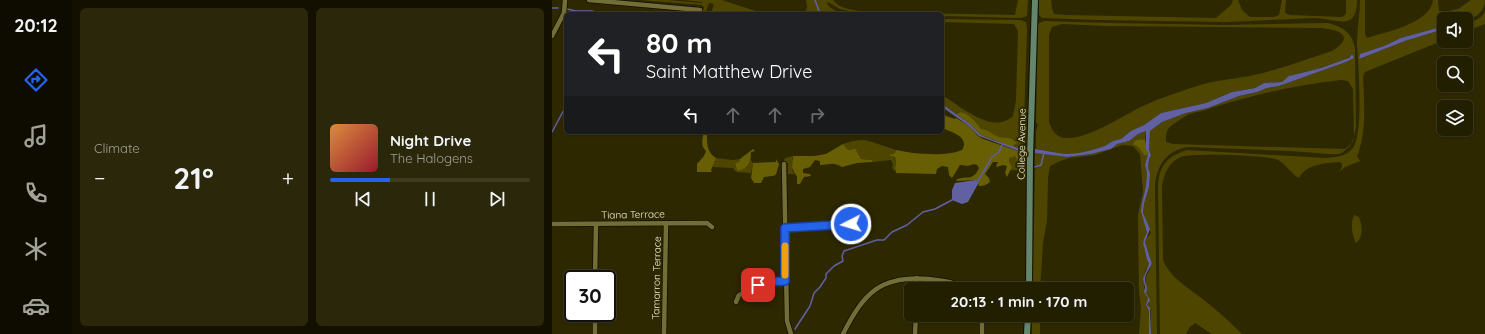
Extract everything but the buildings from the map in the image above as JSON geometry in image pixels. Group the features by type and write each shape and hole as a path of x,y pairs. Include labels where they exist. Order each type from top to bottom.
{"street":[{"path":"564,12 565,0"},
{"path":"589,0 698,11"},
{"name":"College Avenue","path":"1029,282 1030,140 1035,0"},
{"path":"552,36 564,13"},
{"path":"784,164 785,281 787,321 791,334"},
{"name":"Tamarron Terrace","path":"664,334 666,223"},
{"name":"Tiana Terrace","path":"552,224 707,223 712,227"},
{"path":"595,270 596,224"},
{"path":"785,228 851,224"},
{"path":"917,278 917,282"},
{"path":"843,334 855,311 872,292 893,281 917,278 951,282"},
{"path":"736,302 739,295 758,285 766,282 785,281"},
{"path":"595,322 595,334"},
{"path":"915,334 916,322"},
{"path":"982,322 982,334"},
{"path":"1027,334 1028,322"}],"shaded area":[{"path":"640,0 668,0 702,3 683,0 722,0 759,12 712,12 714,4 709,3 706,12 703,12 704,7 702,5"},
{"path":"806,0 833,0 844,8 866,12 853,12 840,9 828,2 828,5 832,9 841,12 806,12 807,7"},
{"path":"1018,0 1028,0 1027,16 1021,18 944,16 944,14 1015,15"},
{"path":"1038,0 1051,0 1054,14 1216,18 1231,5 1233,0 1238,0 1242,10 1250,17 1274,17 1279,15 1282,0 1286,0 1285,13 1290,15 1341,17 1346,13 1346,0 1357,0 1354,16 1350,20 1344,21 1315,18 1225,22 1042,18 1039,15"},
{"path":"1360,0 1365,0 1365,34 1367,38 1416,21 1425,15 1433,0 1438,0 1439,11 1449,11 1458,9 1471,0 1485,0 1482,11 1473,18 1473,12 1437,12 1437,28 1401,38 1384,46 1360,54 1359,59 1405,41 1437,31 1437,43 1365,72 1363,76 1364,127 1357,156 1360,161 1345,167 1339,172 1342,167 1340,162 1322,164 1306,170 1299,178 1278,160 1246,156 1188,156 1177,159 1170,165 1164,177 1162,186 1163,260 1166,267 1176,278 1215,309 1242,334 1212,334 1195,323 1189,328 1186,334 1160,334 1158,186 1160,172 1166,162 1180,152 1187,150 1325,158 1340,156 1350,151 1356,140 1359,114 1357,32"},
{"path":"1485,10 1485,24 1473,28 1473,21 1480,18"},
{"path":"944,19 1020,20 1026,22 1023,125 1024,150 1012,147 1016,144 1016,140 999,137 981,129 977,123 968,116 958,112 956,114 944,105 944,96 972,114 989,122 997,123 1005,121 1013,116 1016,100 1018,31 1014,24 944,22"},
{"path":"1041,22 1225,25 1327,23 1337,26 1346,31 1354,43 1355,49 1356,127 1354,136 1353,89 1348,81 1341,80 1271,92 1191,114 1174,123 1169,128 1166,142 1173,144 1345,149 1351,144 1354,138 1353,141 1350,146 1339,154 1189,147 1181,148 1169,155 1160,166 1155,187 1157,334 1151,334 1151,310 1147,305 1149,303 1148,296 1145,293 1146,277 1152,264 1145,242 1151,233 1143,213 1149,187 1150,173 1148,168 1151,155 1149,148 1150,131 1162,122 1186,113 1208,108 1239,96 1279,86 1346,62 1353,58 1352,54 1347,59 1321,68 1292,75 1282,82 1264,83 1255,88 1232,92 1206,103 1161,113 1144,125 1131,131 1121,139 1113,141 1106,146 1079,153 1065,154 1036,149 1036,131 1038,125 1036,122 1038,24","holes":["1062,24 1106,26 1319,28 1337,31 1344,37 1340,45 1332,51 1264,73 1211,82 1197,86 1149,103 1108,125 1089,133 1071,138 1063,138 1052,130 1049,122 1049,35 1052,27"]},
{"path":"1437,28 1437,31 1405,41 1359,59 1360,54 1384,46 1401,38"},
{"path":"1352,54 1354,58 1346,62 1279,86 1239,96 1208,108 1186,113 1162,122 1150,131 1149,149 1151,155 1148,168 1150,173 1149,187 1143,213 1150,229 1145,242 1152,264 1145,278 1147,287 1146,293 1150,300 1147,305 1150,308 1151,334 1149,334 1149,311 1146,305 1148,298 1144,292 1145,287 1143,279 1149,263 1143,244 1147,233 1141,211 1147,173 1145,165 1148,154 1146,148 1146,131 1138,134 1129,141 1117,144 1111,149 1091,154 1067,157 1035,153 1035,149 1065,154 1092,150 1121,139 1131,131 1144,125 1161,113 1206,103 1232,92 1255,88 1264,83 1282,82 1289,76 1321,68 1349,58"},
{"path":"944,105 970,124 981,135 1024,150 1024,153 979,136 969,126 944,108"},
{"path":"960,112 972,118 981,129 999,137 1011,139 1017,143 1012,147 981,135 970,124 956,114"},
{"path":"944,114 955,119 956,118 969,126 978,136 983,139 1024,153 1024,165 1018,161 1015,156 1009,158 1012,167 1007,177 1005,173 1007,166 1003,165 997,167 998,162 993,162 985,174 989,178 990,182 981,186 979,186 977,180 956,180 974,175 979,168 974,164 968,166 960,165 952,178 949,175 948,167 942,166 937,169 936,174 896,173 895,157 889,155 895,153 896,150 920,154 947,154 962,150 964,142 962,138 955,133 944,129"},
{"path":"1146,131 1145,139 1136,140 1135,146 1139,148 1144,155 1148,155 1145,165 1147,173 1142,203 1142,214 1147,233 1143,244 1149,263 1145,271 1144,292 1148,298 1147,306 1149,311 1149,334 1139,334 1141,308 1139,292 1138,215 1143,192 1140,154 1133,146 1122,145 1095,155 1069,158 1050,166 1048,178 1047,221 1043,243 1040,282 1033,282 1033,269 1035,268 1033,268 1035,170 1040,166 1035,166 1035,153 1067,157 1091,154 1111,149 1117,144 1129,141 1138,134"},
{"path":"703,134 707,134 707,143 710,153 716,158 711,170 712,172 697,172 697,164 704,156 706,151 702,144"},
{"path":"1145,139 1148,155 1144,155 1139,148 1133,144 1136,140"},
{"path":"862,140 896,150 895,153 891,153 894,156 896,163 895,171 892,168 893,165 891,160 873,162 872,160 861,159 855,148 848,150 843,144"},
{"path":"843,144 848,150 855,148 861,159 872,160 873,162 857,163 842,167 833,164 820,165 820,161 815,160 810,167 803,169 803,173 810,174 811,176 804,177 800,184 797,184 797,177 792,168 793,156 814,156 826,154"},
{"path":"753,149 755,151 751,152 747,167 737,171 735,163 739,162 740,159"},
{"path":"793,156 792,170 795,174 788,174 788,163 783,163 785,158"},
{"path":"1015,156 1021,163 1024,171 1010,170 1012,167 1009,158"},
{"path":"716,158 733,160 740,159 739,162 735,163 737,171 747,167 751,160 753,163 751,173 736,172 733,168 712,167"},
{"path":"776,159 779,164 775,175 764,177 761,183 754,183 751,178 753,163 776,162"},
{"path":"978,181 978,184 968,202 962,204 952,200 952,190 955,183"},
{"path":"1354,215 1359,217 1361,224 1360,238 1356,243 1352,229"},
{"path":"1032,322 1040,322 1040,334 1032,334"}],"waterway":[{"path":"815,0 819,12"},
{"path":"552,8 558,8"},
{"path":"567,9 596,12"},
{"path":"552,132 564,110"},
{"path":"978,181 992,157 999,152 1002,145"},
{"path":"1020,151 1020,158 1024,166"},
{"path":"1035,167 1041,165 1044,153"},
{"path":"795,329 810,306 814,293 826,278 826,274 834,266 843,261 842,256 844,251 877,240 884,240 892,232 907,225 923,212 935,209 952,200"}],"slow traffic":[{"path":"785,246 785,275"}],"route":[{"path":"758,285 766,282 785,281 785,228 851,224"}]}
